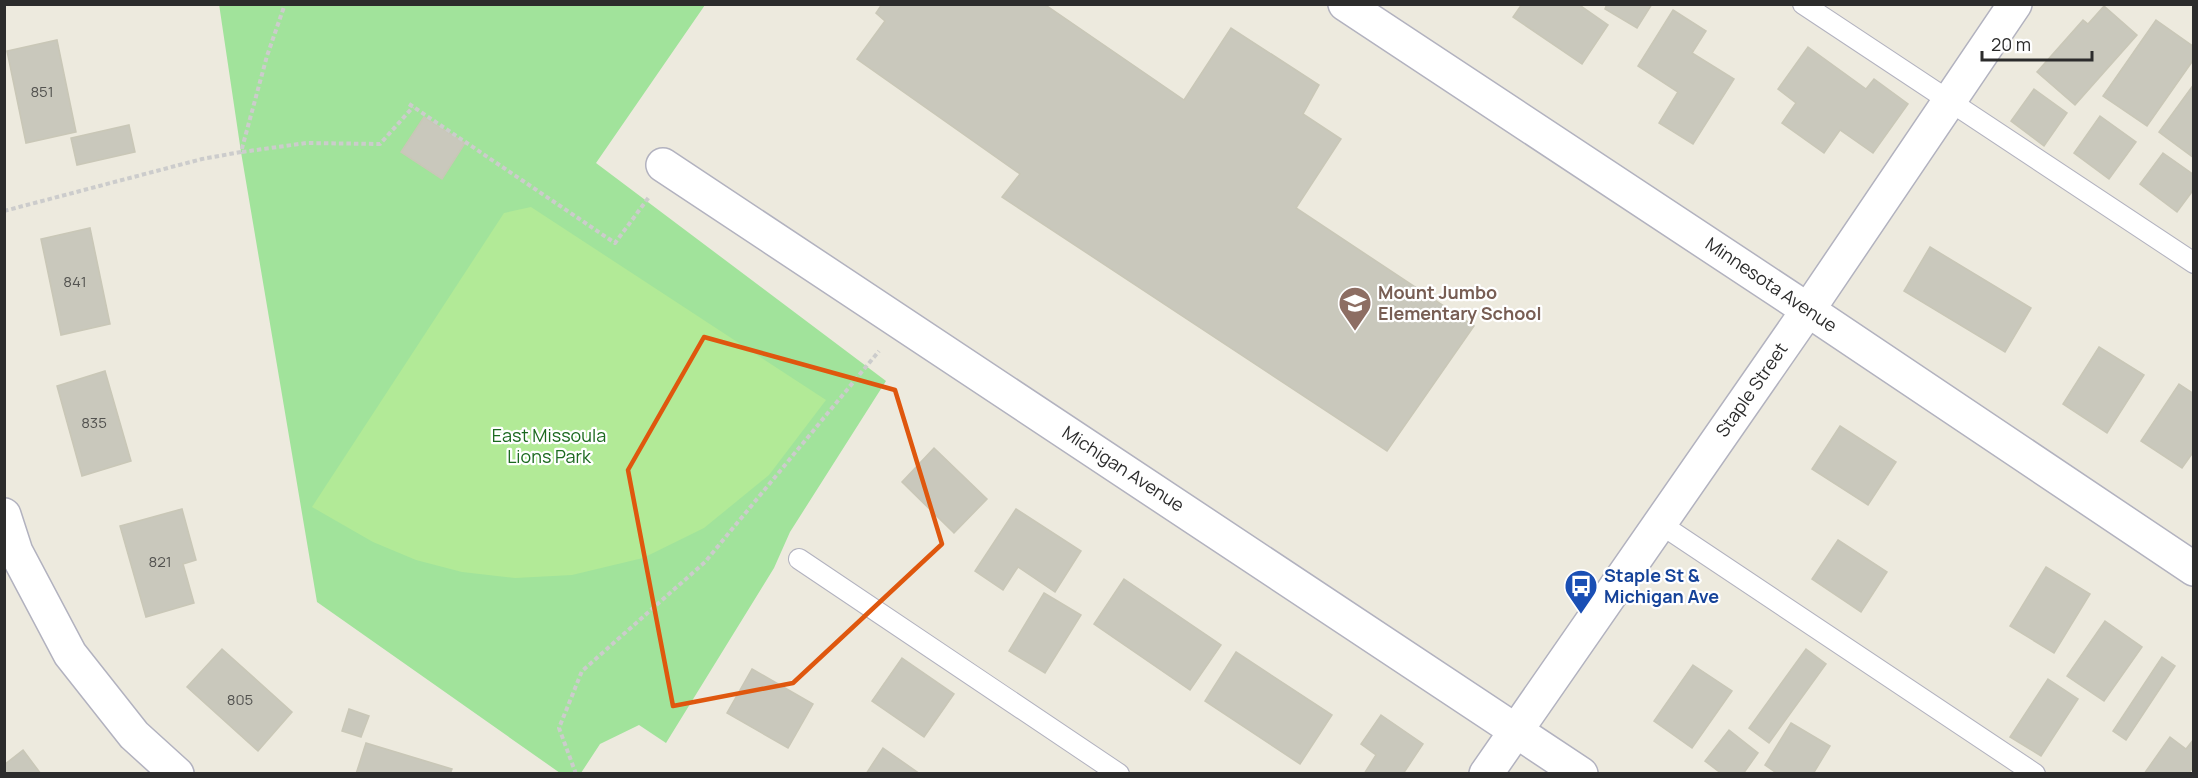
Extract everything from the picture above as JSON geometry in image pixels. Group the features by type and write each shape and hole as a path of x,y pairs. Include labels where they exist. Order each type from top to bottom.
{"street":[{"name":"Minnesota Avenue","path":"1345,4 1808,310 2193,569"},
{"name":"Staple Street","path":"1486,774 1808,310 2015,4"},
{"name":"Michigan Avenue","path":"666,167 1581,774"},
{"path":"4,515 16,552 70,654 134,735 177,774"}],"lane":[{"path":"1803,4 2193,263"},
{"path":"1659,523 2034,774"},
{"path":"799,559 1119,774"}],"path":[{"path":"241,152 267,56 285,4"},
{"path":"4,211 202,159 241,152 306,143 380,144 411,105 615,243 666,167"},
{"path":"576,774 559,728 582,671 705,562 902,323"}],"highlighted area":[{"path":"704,337 895,390 942,544 793,683 673,706 628,470"}],"green space":[{"name":"East Missoula Lions Park","path":"219,4 705,5 596,163 886,381 790,532 774,568 666,743 639,725 600,744 581,773 560,773 317,602 241,152"},
{"path":"531,207 826,400 769,475 704,528 643,558 572,575 515,578 462,572 416,560 373,542 312,507 504,213"}],"building":[{"path":"882,4 1044,4 1184,100 1231,28 1319,85 1303,114 1341,139 1296,208 1474,326 1387,451 1002,197 1020,174 857,59 885,21 876,13"},
{"path":"1522,4 1578,4 1608,25 1582,64 1513,17"},
{"path":"1607,4 1652,4 1637,28 1605,9"},
{"path":"2104,6 2137,35 2075,105 2037,72 2083,20 2088,24"},
{"path":"1673,10 1706,31 1692,53 1734,79 1693,144 1659,123 1678,92 1638,66"},
{"path":"2156,20 2194,47 2194,59 2147,126 2103,96"},
{"path":"57,40 76,132 26,143 7,51"},
{"path":"1808,47 1866,89 1874,79 1908,104 1873,153 1840,130 1824,153 1782,123 1796,103 1778,89"},
{"path":"2194,84 2194,158 2159,132"},
{"path":"2034,89 2067,113 2044,146 2011,121"},
{"path":"2100,116 2136,142 2109,179 2074,153"},
{"path":"424,117 465,143 442,179 401,152"},
{"path":"129,125 135,152 77,165 71,138"},
{"path":"2163,153 2194,175 2194,189 2177,212 2140,184"},
{"path":"90,228 110,324 61,335 41,239"},
{"path":"1930,247 2031,308 2005,352 1904,291"},
{"path":"2099,347 2144,375 2107,433 2063,404"},
{"path":"105,371 131,461 82,476 57,386"},
{"path":"2179,384 2194,394 2194,451 2182,468 2141,441"},
{"path":"1840,426 1896,462 1868,505 1812,469"},
{"path":"934,448 987,499 954,533 902,482"},
{"path":"182,509 196,560 183,564 194,603 146,617 120,526"},
{"path":"1016,509 1081,551 1055,592 1018,567 1003,590 975,571"},
{"path":"1838,540 1887,572 1861,612 1812,579"},
{"path":"2046,567 2090,594 2054,653 2010,626"},
{"path":"1124,579 1221,645 1190,690 1094,624"},
{"path":"1044,593 1081,615 1045,673 1009,651"},
{"path":"2105,621 2142,647 2104,701 2067,676"},
{"path":"222,649 292,712 258,751 187,687"},
{"path":"1806,649 1826,664 1769,743 1749,728"},
{"path":"1236,652 1332,715 1300,764 1205,701"},
{"path":"2162,657 2175,666 2126,740 2113,731"},
{"path":"902,658 954,694 924,737 872,701"},
{"path":"1693,665 1732,691 1692,748 1654,721"},
{"path":"752,669 813,704 788,748 727,713"},
{"path":"2048,679 2078,699 2041,756 2010,737"},
{"path":"349,709 369,716 361,737 342,731"},
{"path":"1381,715 1423,744 1403,774 1364,774 1376,755 1361,744"},
{"path":"1791,723 1830,746 1813,774 1778,774 1765,765"},
{"path":"1729,730 1758,753 1743,774 1722,774 1705,761"},
{"path":"2170,737 2186,749 2194,739 2194,766 2188,774 2144,774"},
{"path":"366,743 452,769 450,774 356,774"},
{"path":"883,748 920,774 866,774"},
{"path":"23,750 41,774 4,774 4,765"}],"place":[{"name":"Mount Jumbo Elementary School","path":"1355,332"},
{"name":"Staple St & Michigan Ave","path":"1581,615"}]}
